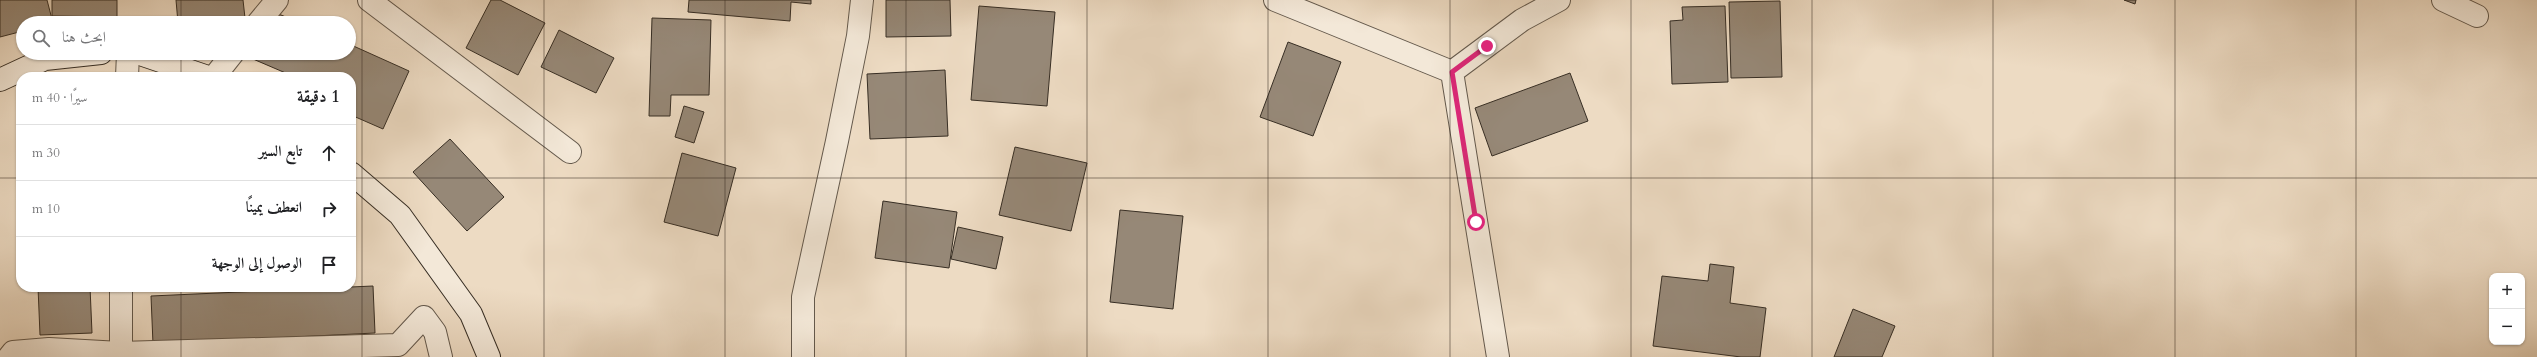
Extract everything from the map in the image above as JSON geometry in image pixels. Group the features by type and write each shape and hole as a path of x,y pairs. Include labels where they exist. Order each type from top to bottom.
{"street":[{"path":"264,16 277,0"},
{"path":"369,0 570,152"},
{"path":"803,357 803,297 838,141 858,36 862,0"},
{"path":"1275,0 1452,72"},
{"path":"1452,72 1522,20 1559,0"},
{"path":"2442,0 2477,16"},
{"path":"17,72 43,60"},
{"path":"127,72 128,60"},
{"path":"158,60 193,72"},
{"path":"218,72 227,60"},
{"path":"1452,72 1498,357"},
{"path":"0,80 16,73"},
{"path":"356,177 400,215 471,314 490,357"},
{"path":"121,355 122,292"},
{"path":"9,357 13,352 49,349 121,355 398,345 424,317 435,332 441,357"}],"building":[{"path":"0,0 47,0 51,16 16,16 16,33 0,37"},
{"path":"52,0 117,0 117,16 52,16"},
{"path":"176,0 243,0 245,16 177,16"},
{"path":"491,0 500,0 545,23 518,75 466,48"},
{"path":"689,0 811,0 811,4 791,2 790,21 688,12"},
{"path":"886,0 950,0 951,36 886,37"},
{"path":"2124,0 2136,0 2135,4"},
{"path":"1780,1 1782,77 1731,78 1729,2"},
{"path":"979,6 1055,12 1047,106 971,100"},
{"path":"1725,6 1728,82 1672,84 1670,21 1683,20 1682,7"},
{"path":"274,12 283,16 272,16"},
{"path":"652,18 711,20 709,95 671,95 670,116 649,116"},
{"path":"559,30 614,58 596,93 541,67"},
{"path":"1288,42 1341,62 1313,136 1260,117"},
{"path":"356,47 409,71 383,129 356,117 356,72 283,72 255,60 356,60"},
{"path":"945,70 948,136 870,139 867,74"},
{"path":"1570,73 1588,121 1492,156 1475,108"},
{"path":"684,106 704,112 694,143 675,137"},
{"path":"450,139 504,197 467,231 413,172"},
{"path":"1015,147 1087,163 1071,231 999,215"},
{"path":"682,153 736,168 718,236 664,222"},
{"path":"883,201 957,212 949,268 875,258"},
{"path":"1120,210 1183,216 1173,309 1110,302"},
{"path":"958,227 1003,237 996,269 951,259"},
{"path":"1710,264 1734,267 1730,303 1766,308 1760,357 1741,357 1653,346 1662,276 1708,281"},
{"path":"373,286 375,333 153,344 151,296 240,292 356,292 356,287"},
{"path":"38,292 90,292 92,333 40,335"},
{"path":"1853,309 1895,326 1882,357 1834,357"}],"route":[{"path":"1476,222 1452,72 1487,46"}]}
